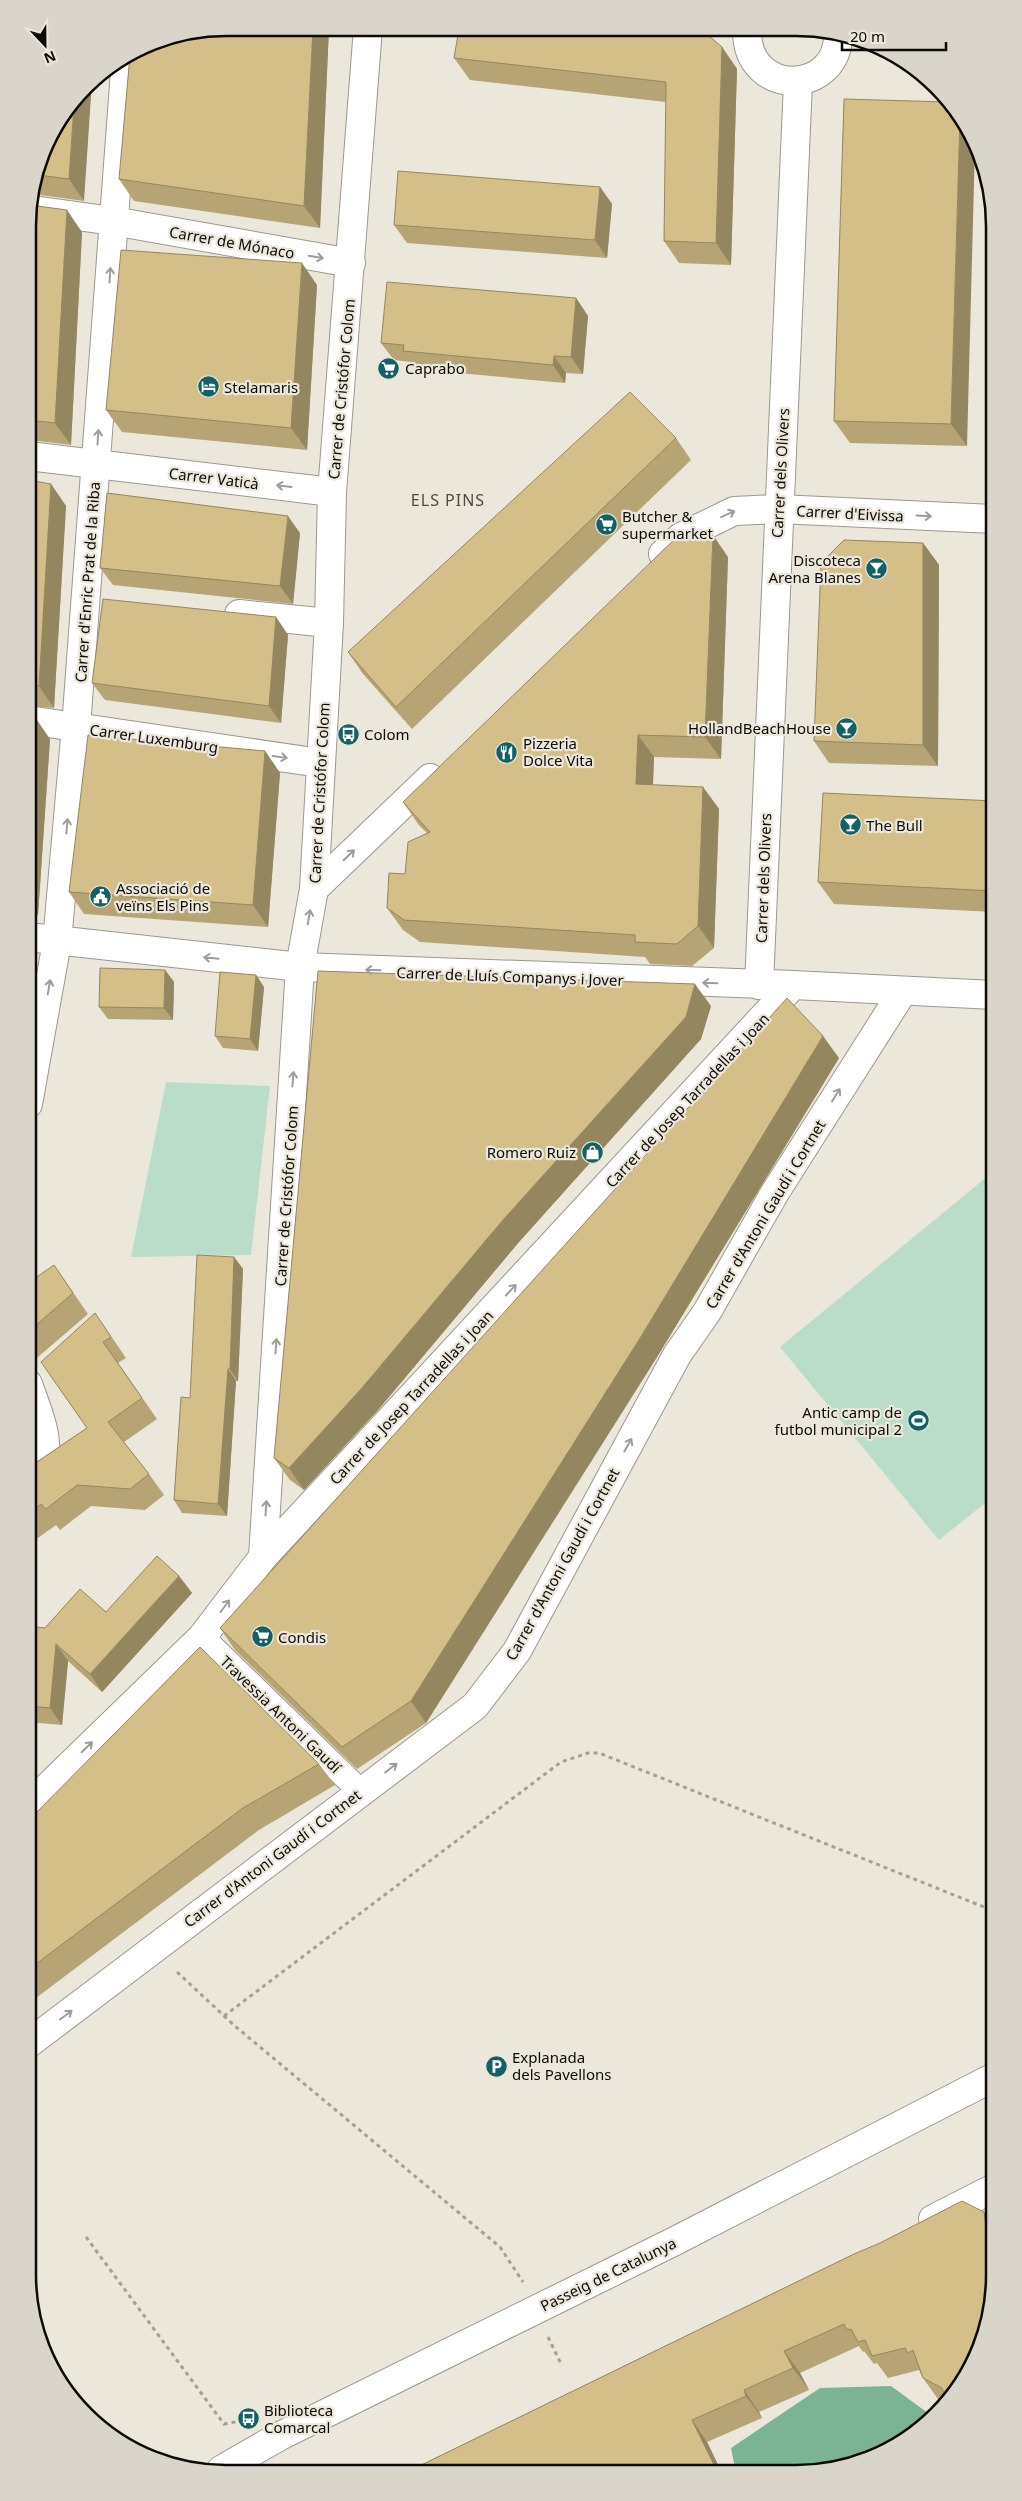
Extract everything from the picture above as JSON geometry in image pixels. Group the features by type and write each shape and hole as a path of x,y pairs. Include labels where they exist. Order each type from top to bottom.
{"street":[{"name":"Carrer de Cristófor Colom","path":"263,1557 300,967 314,889 329,623 332,492 367,36"},
{"path":"745,36 749,52 760,69 778,80 798,82 814,76 827,66 836,51 838,41"},
{"name":"Carrer d'Enric Prat de la Riba","path":"36,1059 57,942 76,726 125,65"},
{"name":"Carrer dels Olivers","path":"759,985 778,509 798,82"},
{"name":"Carrer de Mónaco","path":"37,210 113,221 351,263"},
{"name":"Carrer Vaticà","path":"36,457 332,492"},
{"name":"Carrer d'Eivissa","path":"645,571 682,537 734,511 778,509 986,519"},
{"path":"85,598 115,601"},
{"path":"212,611 329,623"},
{"name":"Carrer Luxemburg","path":"36,721 320,763"},
{"path":"314,889 451,758"},
{"name":"Carrer de Lluís Companys i Jover","path":"36,939 300,967 986,994"},
{"name":"Carrer de Josep Tarradellas i Joan","path":"36,1798 202,1637 263,1557 793,985"},
{"name":"Carrer d'Antoni Gaudí i Cortnet","path":"36,2038 360,1791 475,1706 517,1651 677,1355 707,1312 774,1194 903,991"},
{"path":"36,1378 51,1365"},
{"path":"36,1412 44,1438 44,1452 36,1470"},
{"name":"Travessia Antoni Gaudí","path":"202,1637 360,1791"},
{"path":"36,1775 56,1777"},
{"name":"Passeig de Catalunya","path":"230,2465 280,2436 536,2310 986,2081"},
{"path":"910,2230 986,2192"}],"path":[{"path":"224,2016 561,1762 588,1753 599,1753 986,1908"},
{"path":"153,1949 224,2016 500,2247 527,2288 562,2366"},
{"path":"86,2237 224,2424 248,2419"}],"green space":[{"path":"166,1082 270,1086 251,1255 131,1257"},
{"name":"Antic camp de futbol municipal 2","path":"986,1178 986,1502 939,1540 780,1347"},
{"path":"891,2386 927,2412 901,2433 857,2455 821,2463 734,2465 731,2448 820,2388"}],"building":[{"path":"226,36 313,36 304,206 119,179 129,63 165,46 201,38"},
{"path":"458,36 709,36 722,47 716,243 664,241 666,82 454,58"},
{"path":"844,99 940,102 960,130 951,424 834,421"},
{"path":"73,113 69,179 43,176 56,142"},
{"path":"398,171 600,187 595,240 394,225"},
{"path":"38,206 67,210 55,423 36,421"},
{"path":"121,250 302,263 291,428 106,410"},
{"path":"387,282 576,298 571,357 554,356 553,365 403,351 404,345 381,343"},
{"path":"630,392 676,438 396,707 348,652"},
{"path":"36,481 51,484 39,686 36,686"},
{"path":"107,493 288,516 280,586 100,568"},
{"path":"684,530 713,535 705,737 638,735 636,784 703,787 698,926 677,944 635,942 635,935 404,920 387,908 389,873 405,874 408,842 430,832 403,802"},
{"path":"844,540 923,543 923,745 814,741 821,563"},
{"path":"103,599 276,617 269,706 92,683"},
{"path":"88,735 265,751 253,905 69,892"},
{"path":"823,793 986,801 986,891 818,882"},
{"path":"100,968 165,970 164,1008 99,1007"},
{"path":"318,971 695,984 686,1017 503,1220 362,1388 289,1468 274,1458"},
{"path":"220,972 256,975 250,1039 215,1036"},
{"path":"787,998 823,1036 642,1335 411,1701 342,1747 220,1628"},
{"path":"197,1255 234,1257 230,1369 228,1369 218,1504 174,1500 181,1397 190,1398"},
{"path":"54,1265 73,1293 36,1325 36,1278"},
{"path":"95,1313 111,1337 103,1342 142,1398 108,1422 149,1474 130,1489 77,1485 46,1509 41,1504 36,1508 36,1463 87,1428 41,1362"},
{"path":"157,1556 179,1576 90,1674 56,1644 50,1708 36,1707 36,1627 45,1628 80,1589 106,1612"},
{"path":"200,1647 319,1764 243,1808 36,1964 36,1813"},
{"path":"962,2201 984,2212 986,2227 986,2275 982,2312 976,2336 966,2359 944,2394 942,2388 923,2378 913,2350 908,2353 905,2348 872,2356 865,2340 858,2342 851,2329 847,2330 844,2324 784,2351 793,2368 744,2390 746,2396 692,2420 714,2465 421,2465 854,2254 880,2243"}],"place":[{"name":"Caprabo","path":"389,368"},
{"name":"Stelamaris","path":"208,387"},
{"name":"Butcher & supermarket","path":"606,525"},
{"name":"Discoteca Arena Blanes","path":"877,569"},
{"name":"HollandBeachHouse","path":"847,728"},
{"name":"Colom","path":"348,734"},
{"name":"Pizzeria Dolce Vita","path":"507,752"},
{"name":"The Bull","path":"850,825"},
{"name":"Associació de veïns Els Pins","path":"100,897"},
{"name":"Romero Ruiz","path":"592,1152"},
{"name":"Antic camp de futbol municipal 2","path":"918,1421"},
{"name":"Condis","path":"262,1637"},
{"name":"Explanada dels Pavellons","path":"496,2066"},
{"name":"Biblioteca Comarcal","path":"248,2419"}],"district":[{"name":"ELS PINS","path":"448,500"}]}
